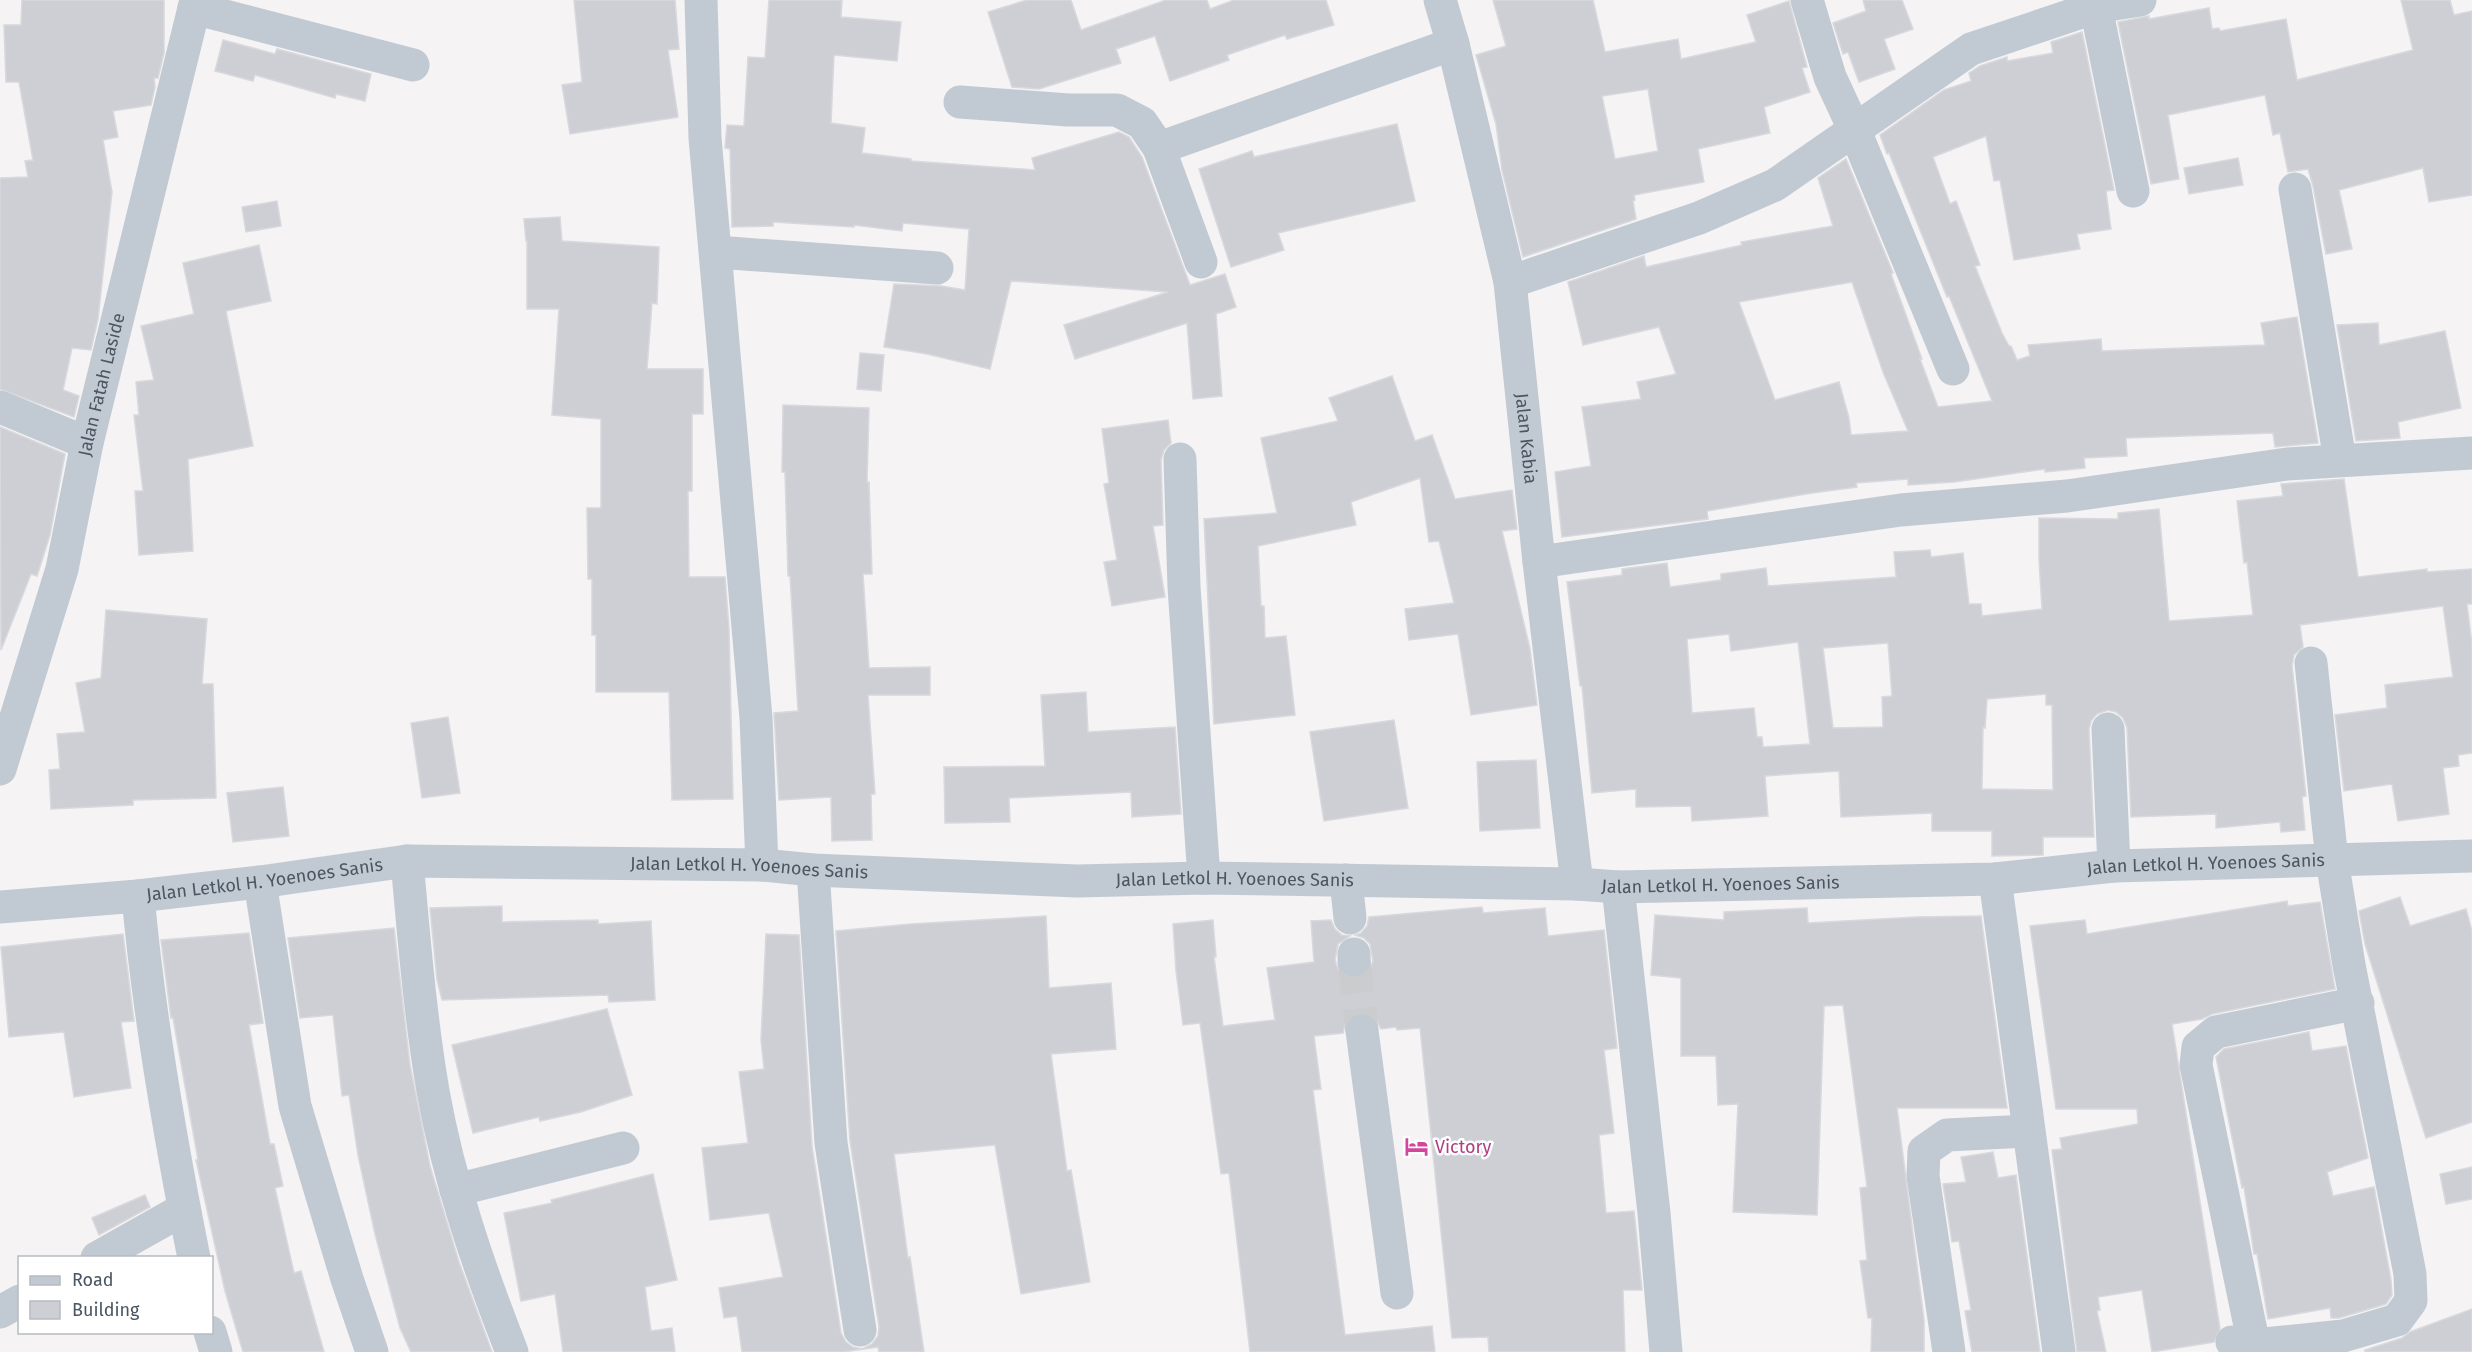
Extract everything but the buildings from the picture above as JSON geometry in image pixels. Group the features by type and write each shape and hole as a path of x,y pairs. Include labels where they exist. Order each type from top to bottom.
{"street":[{"path":"701,0 705,138 756,718 762,865"},
{"name":"Jalan Kabia","path":"1440,0 1453,44 1510,282 1539,562 1578,884"},
{"path":"1807,0 1830,77 1855,131 1953,369"},
{"path":"1510,282 1699,218 1775,184 1971,49 2096,7 2140,0"},
{"path":"195,4 412,65"},
{"name":"Jalan Fatah Laside","path":"0,769 62,569 87,443 195,4"},
{"path":"2096,7 2133,191"},
{"path":"1159,148 1453,44"},
{"path":"960,102 1068,110 1117,110 1142,123 1159,148 1201,262"},
{"path":"2295,189 2340,460"},
{"path":"716,252 937,268"},
{"path":"0,407 87,443"},
{"path":"1539,562 1901,510 2067,496 2287,464 2472,453"},
{"path":"1180,459 1184,587 1204,878"},
{"path":"2311,663 2332,860 2349,965 2358,1004 2410,1274 2411,1302 2397,1320 2343,1335 2243,1344 2196,1065 2198,1047 2216,1032 2358,1004"},
{"path":"2109,729 2114,866"},
{"name":"Jalan Letkol H. Yoenoes Sanis","path":"0,907 138,896 260,882 407,861 762,865 813,870 1077,881 1204,878 1578,884 1618,887 1995,879 2114,866 2472,856"},
{"path":"407,861 415,951 433,1092 456,1190 485,1282 512,1352"},
{"path":"813,870 831,1143 860,1330"},
{"path":"1995,879 2059,1352"},
{"path":"1346,880 1350,918"},
{"path":"260,882 295,1106 346,1279 372,1352"},
{"path":"1618,887 1654,1213 1666,1352"},
{"path":"138,896 160,1081 194,1256"},
{"path":"1362,1031 1397,1293"},
{"path":"1949,1352 1923,1176 1924,1151 1947,1135 2028,1131"},
{"path":"456,1190 623,1148"},
{"path":"99,1256 184,1209"},
{"path":"0,1312 18,1302"},
{"path":"211,1334 216,1352"}],"tunnel":[{"path":"1354,960 1362,1031"}],"place":[{"name":"Victory","path":"1417,1147"}]}
